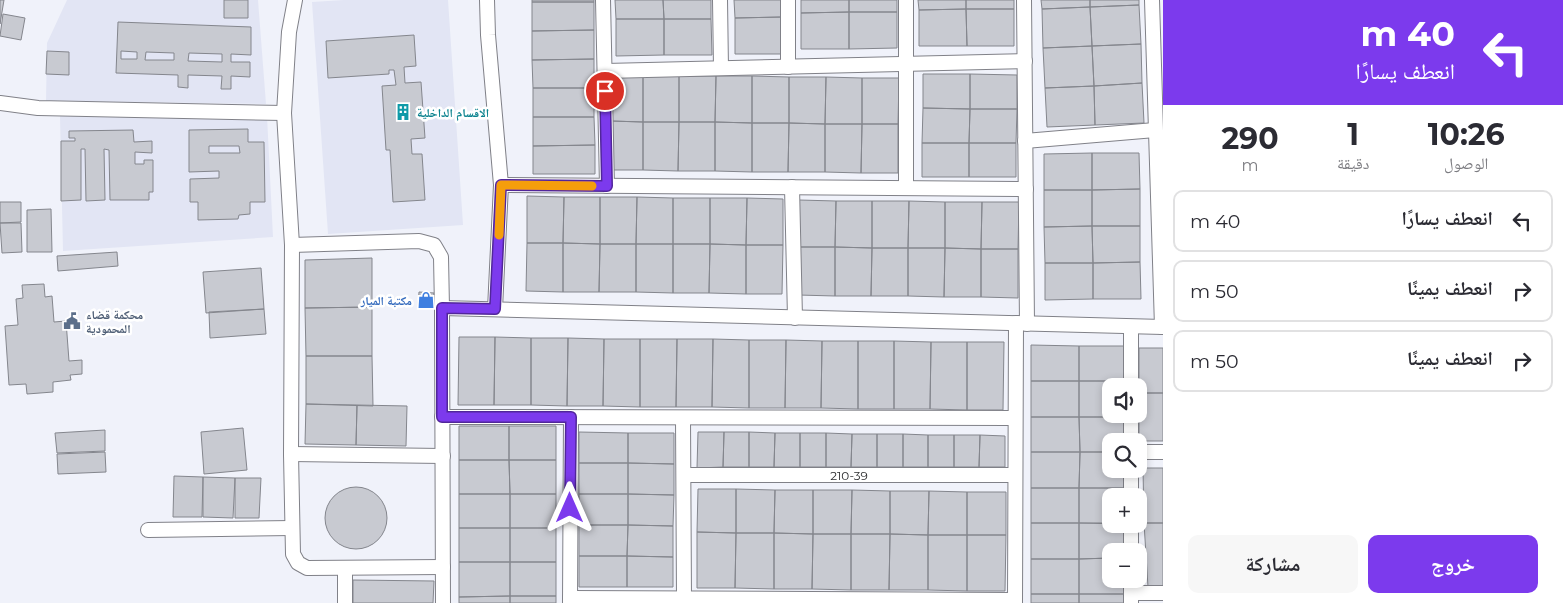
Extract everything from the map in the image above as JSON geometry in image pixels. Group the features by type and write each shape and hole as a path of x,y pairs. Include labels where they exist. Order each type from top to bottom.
{"street":[{"path":"294,0 289,32 284,112 292,245 291,454 293,554 298,563 307,568 443,567"},
{"path":"487,0 488,35 501,185 495,309"},
{"path":"603,0 607,186"},
{"path":"720,0 721,68"},
{"path":"788,0 788,66"},
{"path":"906,0 906,188"},
{"path":"571,417 570,600 684,598 1015,602 1015,418 1022,324 1026,189 1024,0"},
{"path":"442,308 1162,327 1161,219 1155,130 1159,107 1152,0"},
{"path":"604,72 1025,61"},
{"path":"0,104 38,108 284,112"},
{"path":"1025,141 1155,130"},
{"path":"501,185 1026,189"},
{"path":"792,187 795,318"},
{"path":"292,245 419,241 434,245 441,256 443,603"},
{"path":"1131,326 1131,378"},
{"path":"442,417 1015,418"},
{"path":"684,418 684,598"},
{"path":"1147,452 1163,452"},
{"path":"291,454 443,456"},
{"name":"210-39","path":"684,475 1015,476"},
{"path":"148,530 292,528"},
{"path":"345,568 345,603"},
{"path":"1131,598 1163,593"}],"shaded area":[{"path":"67,0 258,0 266,104 46,101 47,43"},
{"path":"344,0 448,0 463,225 328,234 312,2"},
{"path":"60,116 267,116 273,237 63,251"}],"building":[{"path":"0,0 4,0 0,24"},
{"path":"224,0 248,0 248,18 224,18"},
{"path":"532,0 594,0 594,2 532,2"},
{"path":"615,0 663,0 664,19 616,19"},
{"path":"663,0 711,0 711,19 664,19"},
{"path":"734,0 782,0 782,17 735,18"},
{"path":"801,0 849,0 849,12 801,13"},
{"path":"849,0 897,0 897,12 849,12"},
{"path":"918,0 966,0 966,9 919,10"},
{"path":"966,0 1014,0 1014,9 966,9"},
{"path":"1041,0 1090,0 1090,7 1042,9"},
{"path":"1090,0 1139,0 1139,5 1090,7"},
{"path":"532,2 594,2 594,30 532,31"},
{"path":"1139,5 1141,44 1092,46 1090,7"},
{"path":"1090,7 1092,46 1043,48 1042,9"},
{"path":"966,9 1014,9 1014,46 967,46"},
{"path":"966,9 967,46 919,46 919,10"},
{"path":"849,12 897,12 897,48 849,49"},
{"path":"849,12 849,49 801,49 801,13"},
{"path":"3,14 25,18 21,40 0,36"},
{"path":"782,17 783,54 735,54 735,18"},
{"path":"616,19 664,19 664,55 616,56"},
{"path":"664,19 711,19 712,55 664,55"},
{"path":"118,22 251,27 251,55 231,54 231,62 250,62 250,77 231,76 231,89 221,89 222,76 188,75 188,88 178,87 178,75 116,73","holes":["121,51 137,52 137,59 121,59","146,52 174,53 174,60 145,60","189,53 222,54 222,62 188,61"]},
{"path":"594,30 594,59 532,60 532,31"},
{"name":"الاقسام الداخلية","path":"414,35 416,66 404,67 405,83 421,82 425,138 411,139 412,154 422,154 425,200 393,202 390,150 386,150 382,86 396,85 394,70 389,70 389,74 328,78 326,41"},
{"path":"1141,44 1142,83 1094,86 1092,46"},
{"path":"1092,46 1094,86 1045,88 1043,48"},
{"path":"47,51 69,52 69,75 46,74"},
{"path":"594,59 594,88 533,88 532,60"},
{"path":"923,74 970,74 970,109 923,108"},
{"path":"970,74 1017,75 1017,109 970,109"},
{"path":"610,75 643,75 643,122 611,121"},
{"path":"643,75 679,76 679,122 643,122"},
{"path":"679,76 716,76 715,122 679,122"},
{"path":"716,76 752,76 752,123 715,122"},
{"path":"752,76 789,77 789,123 752,123"},
{"path":"789,77 826,77 825,124 789,123"},
{"path":"826,77 862,78 862,124 825,124"},
{"path":"862,78 899,78 898,124 862,124"},
{"path":"1142,83 1144,123 1095,125 1094,86"},
{"path":"1094,86 1095,125 1047,127 1045,88"},
{"path":"533,88 594,88 594,117 533,117"},
{"path":"923,108 970,109 969,143 922,143"},
{"path":"970,109 1017,109 1016,143 969,143"},
{"path":"533,117 594,117 595,145 533,146"},
{"path":"611,121 643,122 643,170 612,170"},
{"path":"643,122 679,122 678,171 643,170"},
{"path":"679,122 715,122 715,171 678,171"},
{"path":"715,122 752,123 752,172 715,171"},
{"path":"752,123 789,123 788,172 752,172"},
{"path":"789,123 825,124 825,172 788,172"},
{"path":"825,124 862,124 861,173 825,172"},
{"path":"862,124 898,124 898,173 861,173"},
{"path":"248,129 248,142 264,142 265,202 250,202 250,214 239,215 238,219 198,220 198,202 190,202 190,179 219,178 219,171 189,172 189,130","holes":["209,146 239,146 240,153 209,153"]},
{"path":"133,130 134,142 152,141 152,153 135,152 135,164 144,164 144,160 153,160 153,192 149,192 149,200 110,200 109,150 104,149 105,200 86,201 85,149 81,149 81,200 61,201 61,141 75,141 75,138 69,138 69,131"},
{"path":"922,143 969,143 969,177 922,177"},
{"path":"969,143 1016,143 1016,177 969,177"},
{"path":"595,145 595,174 533,174 533,146"},
{"path":"1092,153 1139,153 1140,189 1092,190"},
{"path":"1092,153 1092,190 1044,190 1044,154"},
{"path":"1140,189 1140,226 1092,226 1092,190"},
{"path":"1044,190 1092,190 1092,226 1044,227"},
{"path":"527,196 564,197 563,243 527,243"},
{"path":"564,197 600,197 600,244 563,243"},
{"path":"600,197 637,197 636,244 600,244"},
{"path":"637,197 673,198 673,244 636,244"},
{"path":"673,198 710,198 710,244 673,244"},
{"path":"710,198 747,198 746,245 710,244"},
{"path":"747,198 783,199 783,245 746,245"},
{"path":"799,200 836,201 835,247 799,247"},
{"path":"836,201 872,201 872,248 835,247"},
{"path":"872,201 909,201 908,248 872,248"},
{"path":"909,201 945,202 945,248 908,248"},
{"path":"0,202 21,202 21,222 0,223"},
{"path":"945,202 982,202 981,249 945,248"},
{"path":"982,202 1019,202 1018,249 981,249"},
{"path":"51,209 52,252 27,252 27,210"},
{"path":"0,223 21,223 22,252 2,253"},
{"path":"1092,226 1140,226 1140,262 1093,263"},
{"path":"1092,226 1093,263 1045,263 1044,227"},
{"path":"527,243 563,243 563,292 526,291"},
{"path":"563,243 600,244 599,292 563,292"},
{"path":"600,244 636,244 636,292 599,292"},
{"path":"636,244 673,244 673,293 636,292"},
{"path":"673,244 710,244 709,293 673,293"},
{"path":"710,244 746,245 746,294 709,293"},
{"path":"746,245 783,245 782,294 746,294"},
{"path":"799,247 835,247 835,296 798,295"},
{"path":"835,247 872,248 871,296 835,296"},
{"path":"872,248 908,248 908,296 871,296"},
{"path":"908,248 945,248 944,297 908,296"},
{"path":"945,248 981,249 981,297 944,297"},
{"path":"981,249 1018,249 1018,298 981,297"},
{"path":"117,252 118,266 58,271 57,256"},
{"path":"372,258 372,307 305,308 305,260"},
{"path":"1140,262 1141,299 1093,299 1093,263"},
{"path":"1045,263 1093,263 1093,299 1045,300"},
{"path":"261,268 264,309 206,313 203,272"},
{"path":"44,284 45,297 52,296 54,322 66,321 69,361 82,360 82,374 70,375 71,380 53,382 53,392 27,394 26,384 9,385 5,326 18,325 16,299 23,298 22,285"},
{"name":"مكتبة الميار","path":"419,292 434,293 434,308 418,307"},
{"path":"372,307 372,356 306,356 305,308"},
{"path":"264,309 266,334 210,338 209,312"},
{"path":"459,337 495,337 494,405 458,405"},
{"path":"495,337 531,338 531,405 494,405"},
{"path":"531,338 568,338 567,406 531,405"},
{"path":"568,338 604,339 603,406 567,406"},
{"path":"604,339 640,339 640,407 603,406"},
{"path":"640,339 677,339 676,407 640,407"},
{"path":"677,339 713,339 712,407 676,407"},
{"path":"713,339 749,340 749,408 712,407"},
{"path":"749,340 786,340 785,408 749,408"},
{"path":"786,340 822,341 821,408 785,408"},
{"path":"822,341 858,341 858,409 821,408"},
{"path":"858,341 894,341 894,409 858,409"},
{"path":"894,341 931,342 930,409 894,409"},
{"path":"931,342 967,342 967,410 930,409"},
{"path":"967,342 1004,342 1003,410 967,410"},
{"path":"1031,345 1079,346 1079,381 1031,381"},
{"path":"1079,346 1124,346 1124,378 1102,378 1102,381 1079,381"},
{"path":"1139,348 1163,348 1163,393 1147,393 1147,378 1139,378"},
{"path":"306,356 372,356 373,406 306,404"},
{"path":"1031,381 1079,381 1079,417 1031,417"},
{"path":"1079,381 1102,381 1102,417 1079,417"},
{"path":"1147,393 1163,393 1163,441 1147,441 1147,433 1139,433 1139,423 1147,423"},
{"path":"306,404 357,405 356,445 305,444"},
{"path":"357,405 407,406 406,446 356,445"},
{"path":"1031,417 1079,417 1080,452 1031,452"},
{"path":"1079,417 1102,417 1102,423 1124,423 1124,433 1102,433 1102,452 1080,452"},
{"path":"459,426 509,426 509,460 459,460"},
{"path":"509,426 556,426 556,460 509,460"},
{"path":"243,428 247,470 204,474 201,432"},
{"path":"105,430 105,451 57,453 55,433"},
{"path":"579,432 628,433 628,463 579,463"},
{"path":"698,432 724,432 723,467 697,468"},
{"path":"724,432 749,432 749,467 723,467"},
{"path":"749,432 775,433 774,467 749,467"},
{"path":"628,433 674,433 674,464 628,463"},
{"path":"775,433 800,433 800,467 774,467"},
{"path":"800,433 826,433 826,467 800,467"},
{"path":"826,433 852,434 851,467 826,467"},
{"path":"852,434 877,434 877,467 851,467"},
{"path":"877,434 903,434 903,467 877,467"},
{"path":"903,434 928,435 928,467 903,467"},
{"path":"928,435 954,435 954,467 928,467"},
{"path":"954,435 980,435 979,467 954,467"},
{"path":"980,435 1005,436 1005,467 979,467"},
{"path":"105,452 106,472 58,474 57,454"},
{"path":"1031,452 1080,452 1079,488 1031,488"},
{"path":"1080,452 1102,452 1102,478 1124,478 1124,488 1079,488"},
{"path":"459,460 509,460 510,494 459,494"},
{"path":"509,460 556,460 556,494 510,494"},
{"path":"579,463 628,463 628,494 579,494"},
{"path":"628,463 674,464 674,495 628,494"},
{"path":"1147,468 1163,468 1163,523 1147,523 1147,488 1143,488 1143,478 1147,478"},
{"path":"174,476 203,477 202,517 173,517"},
{"path":"203,477 235,478 233,518 203,517"},
{"path":"235,478 261,478 259,518 235,518"},
{"path":"356,487 368,490 378,496 384,506 387,518 384,530 378,540 368,546 356,549 344,546 334,540 328,530 325,518 328,506 334,496 344,490"},
{"path":"1031,488 1079,488 1079,523 1031,523"},
{"path":"1079,488 1102,488 1102,523 1079,523"},
{"path":"698,489 736,489 736,533 697,532"},
{"path":"736,489 775,490 774,533 736,533"},
{"path":"775,490 813,490 813,534 774,533"},
{"path":"813,490 852,490 851,534 813,534"},
{"path":"852,490 890,491 890,534 851,534"},
{"path":"890,491 929,491 928,535 890,534"},
{"path":"929,491 967,492 967,535 928,535"},
{"path":"967,492 1006,492 1006,535 967,535"},
{"path":"459,494 510,494 510,528 459,528"},
{"path":"510,494 556,494 556,528 510,528"},
{"path":"579,494 628,494 628,525 579,525"},
{"path":"628,494 674,495 673,526 628,525"},
{"path":"1031,523 1079,523 1079,559 1031,559"},
{"path":"1079,523 1102,524 1102,533 1124,533 1124,543 1102,543 1102,558 1079,559"},
{"path":"1147,523 1163,523 1163,587 1148,587 1147,543 1145,543"},
{"path":"579,525 628,525 627,556 579,556"},
{"path":"628,525 673,526 673,557 627,556"},
{"path":"459,528 510,528 510,562 459,562"},
{"path":"510,528 556,528 556,562 510,562"},
{"path":"697,532 736,533 735,588 697,588"},
{"path":"736,533 774,533 774,589 735,588"},
{"path":"774,533 813,534 812,589 774,589"},
{"path":"813,534 851,534 851,590 812,589"},
{"path":"851,534 890,534 889,590 851,590"},
{"path":"890,534 928,535 928,590 889,590"},
{"path":"928,535 967,535 967,591 928,590"},
{"path":"967,535 1006,535 1005,591 967,591"},
{"path":"579,556 627,556 627,587 579,587"},
{"path":"627,556 673,557 673,587 627,587"},
{"path":"1102,558 1102,588 1124,588 1124,594 1079,594 1079,559"},
{"path":"1031,559 1079,559 1079,594 1031,594"},
{"path":"459,562 510,562 510,596 459,597"},
{"path":"510,562 556,562 556,596 510,596"},
{"path":"353,580 434,581 433,603 353,603"},
{"path":"1031,594 1079,594 1079,603 1031,603"},
{"path":"1079,594 1124,594 1124,603 1079,603"},
{"path":"510,596 556,596 556,603 510,603"},
{"path":"510,596 510,603 459,603 459,597"}],"slow traffic":[{"path":"499,235 501,185 592,186"}],"place":[{"name":"الاقسام الداخلية","path":"403,112"},
{"name":"مكتبة الميار","path":"426,300"},
{"name":"محكمة قضاء المحمودية","path":"72,321"}],"route":[{"path":"570,508 571,417 442,417 442,308 495,309 501,185 607,186 605,91"}]}
